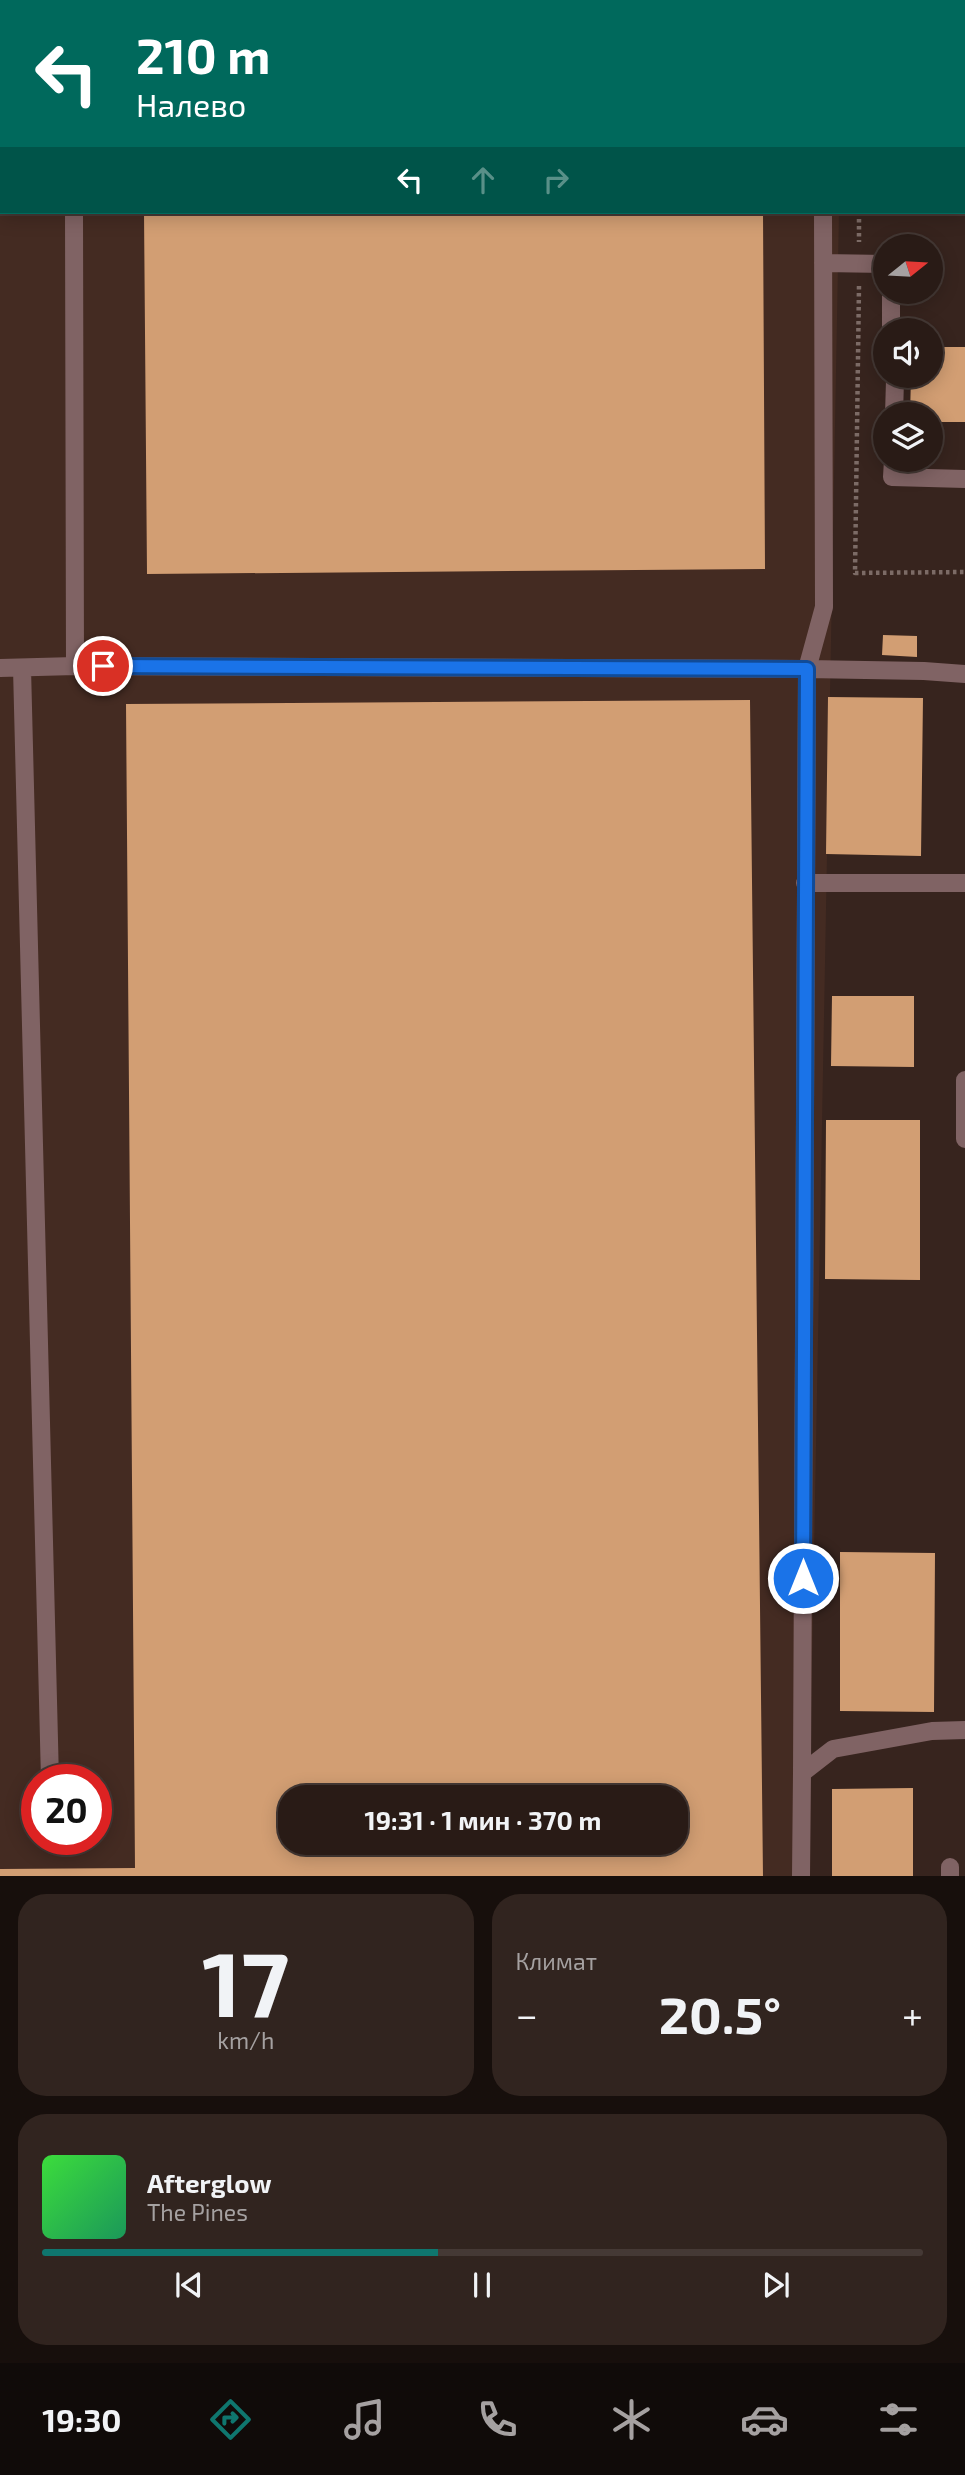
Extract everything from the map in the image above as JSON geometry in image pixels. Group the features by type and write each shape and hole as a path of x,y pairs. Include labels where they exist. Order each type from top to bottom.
{"lane":[{"path":"75,214 75,666"},
{"path":"801,1876 807,669 824,607 823,214"},
{"path":"823,263 873,264"},
{"path":"892,472 892,477 965,478"},
{"path":"0,668 807,669 965,674"},
{"path":"22,668 50,1764"},
{"path":"806,883 965,883"},
{"path":"965,1080 965,1139"},
{"path":"802,1773 833,1749 932,1731 965,1730"}],"path":[{"path":"859,214 855,573 965,572"}],"shaded area":[{"path":"0,214 839,214 808,1876 0,1876"}],"building":[{"path":"144,214 763,214 765,569 147,574"},
{"path":"943,347 965,347 965,422 943,422 943,402 910,402 911,388 943,388"},
{"path":"883,635 917,636 917,657 882,655"},
{"path":"828,697 923,698 921,856 826,854"},
{"path":"750,700 763,1876 0,1876 0,1869 135,1868 126,704"},
{"path":"832,996 914,996 914,1067 831,1066"},
{"path":"826,1120 920,1120 920,1280 825,1279"},
{"path":"840,1552 935,1553 934,1712 840,1711"},
{"path":"913,1788 913,1876 832,1876 832,1789"}],"route":[{"path":"103,666 807,669 803,1578"}]}
